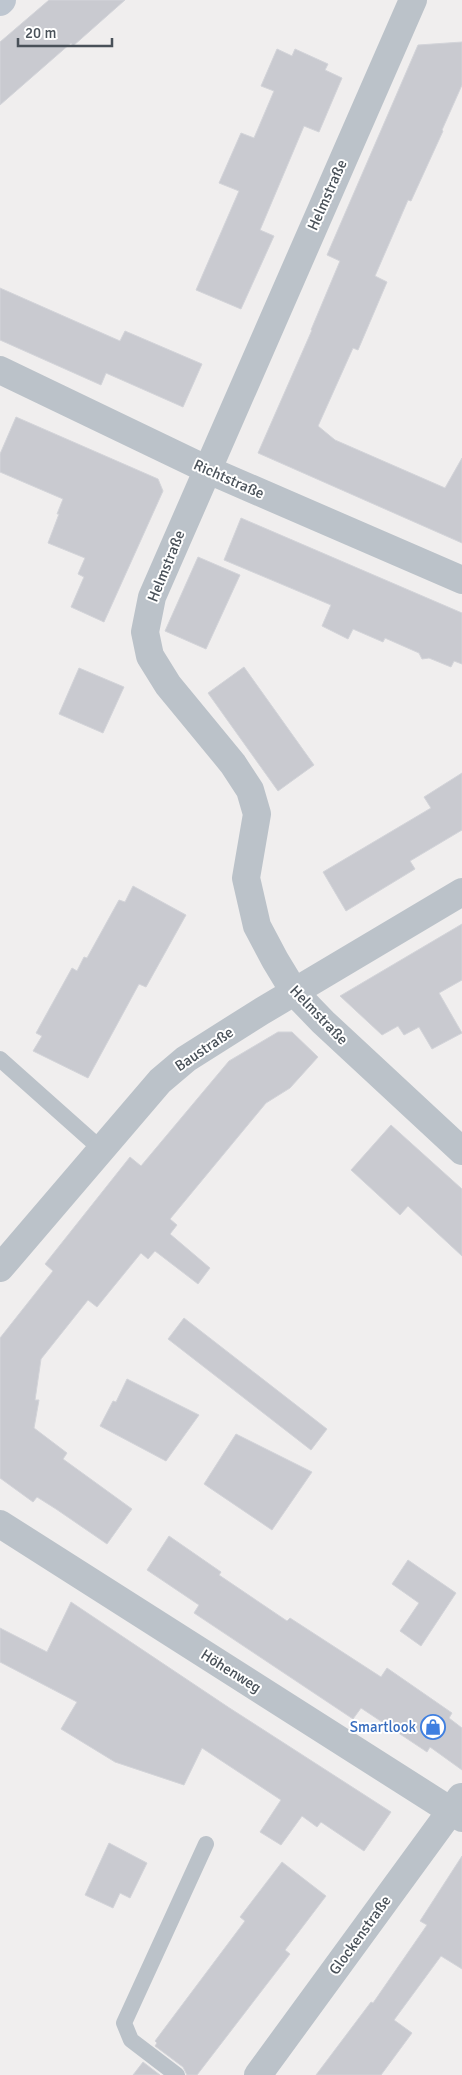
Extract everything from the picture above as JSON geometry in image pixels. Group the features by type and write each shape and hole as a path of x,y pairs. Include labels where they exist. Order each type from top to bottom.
{"street":[{"name":"Helmstraße","path":"413,0 206,469 152,597 145,632 150,656 168,685 233,764 250,790 257,814 246,878 258,926 294,993 462,1151"},
{"name":"Richtstraße","path":"0,370 206,469 462,580"},
{"name":"Baustraße","path":"0,1268 160,1081 186,1059 462,892"},
{"name":"Höhenweg","path":"0,1524 458,1808"},
{"name":"Glockenstraße","path":"258,2075 458,1808"}],"lane":[{"path":"0,1059 101,1149"},
{"path":"177,2075 131,2040 124,2023 206,1844"}],"building":[{"path":"49,0 125,0 73,46 71,43 0,105 0,42"},
{"path":"462,42 462,85 443,131 411,201 408,200 375,276 387,282 358,350 353,348 318,426 335,440 445,488 462,458 462,543 258,453 340,261 327,255 418,45"},
{"path":"277,49 292,56 295,49 328,64 325,70 342,78 319,132 304,126 260,230 274,236 241,309 196,290 239,191 219,183 241,133 254,138 274,91 261,86"},
{"path":"0,288 120,341 125,331 202,364 183,407 106,373 101,385 0,340"},
{"path":"16,417 158,479 163,491 104,622 71,607 84,577 78,574 85,558 48,543 63,499 0,472 0,454"},
{"path":"241,518 462,613 462,664 454,661 451,667 429,658 422,659 419,653 385,638 383,642 353,629 348,639 322,626 331,605 224,560"},
{"path":"198,557 240,575 206,649 165,631"},
{"path":"244,667 314,765 278,791 208,693"},
{"path":"79,668 124,687 103,733 59,714"},
{"path":"462,773 462,830 410,861 415,869 346,911 323,872 431,808 424,797"},
{"path":"133,886 186,915 146,987 139,984 88,1078 33,1051 42,1036 36,1033 72,968 77,971 84,957 87,958 119,900 125,902"},
{"path":"462,924 462,980 439,993 462,1033 432,1049 419,1027 404,1035 398,1026 382,1035 340,996"},
{"path":"278,1032 292,1032 318,1057 290,1088 266,1103 170,1219 177,1225 170,1234 210,1268 198,1284 155,1251 148,1259 141,1253 97,1307 88,1300 41,1359 35,1400 39,1400 34,1428 67,1453 63,1459 132,1509 107,1544 37,1497 33,1502 0,1478 0,1338 53,1271 45,1264 130,1157 141,1166 229,1061"},
{"path":"391,1125 462,1189 462,1256 408,1206 400,1215 351,1170"},
{"path":"184,1318 327,1429 311,1450 168,1339"},
{"path":"127,1379 199,1415 166,1461 100,1426 113,1401 116,1402"},
{"path":"236,1434 312,1472 272,1530 204,1484"},
{"path":"169,1536 221,1572 219,1575 287,1621 290,1618 381,1677 387,1668 452,1713 449,1718 462,1728 462,1770 430,1747 427,1752 361,1708 353,1719 194,1613 199,1605 147,1570"},
{"path":"408,1560 456,1593 421,1646 400,1631 419,1603 392,1584"},
{"path":"71,1602 228,1707 391,1812 364,1851 321,1822 317,1827 302,1816 281,1845 260,1832 281,1800 202,1748 184,1785 115,1762 61,1729 77,1702 0,1662 0,1628 47,1652"},
{"path":"109,1843 147,1863 130,1898 120,1893 113,1908 85,1895"},
{"path":"462,1856 462,1969 441,1956 394,2020 412,2033 381,2075 316,2075 371,2002 373,2003 427,1925 420,1921"},
{"path":"282,1862 326,1896 285,1950 290,1954 197,2075 187,2075 183,2067 155,2046 157,2043 155,2041 245,1921 240,1917"},
{"path":"143,2062 160,2075 133,2075"}],"place":[{"name":"Smartlook","path":"433,1727"}]}
